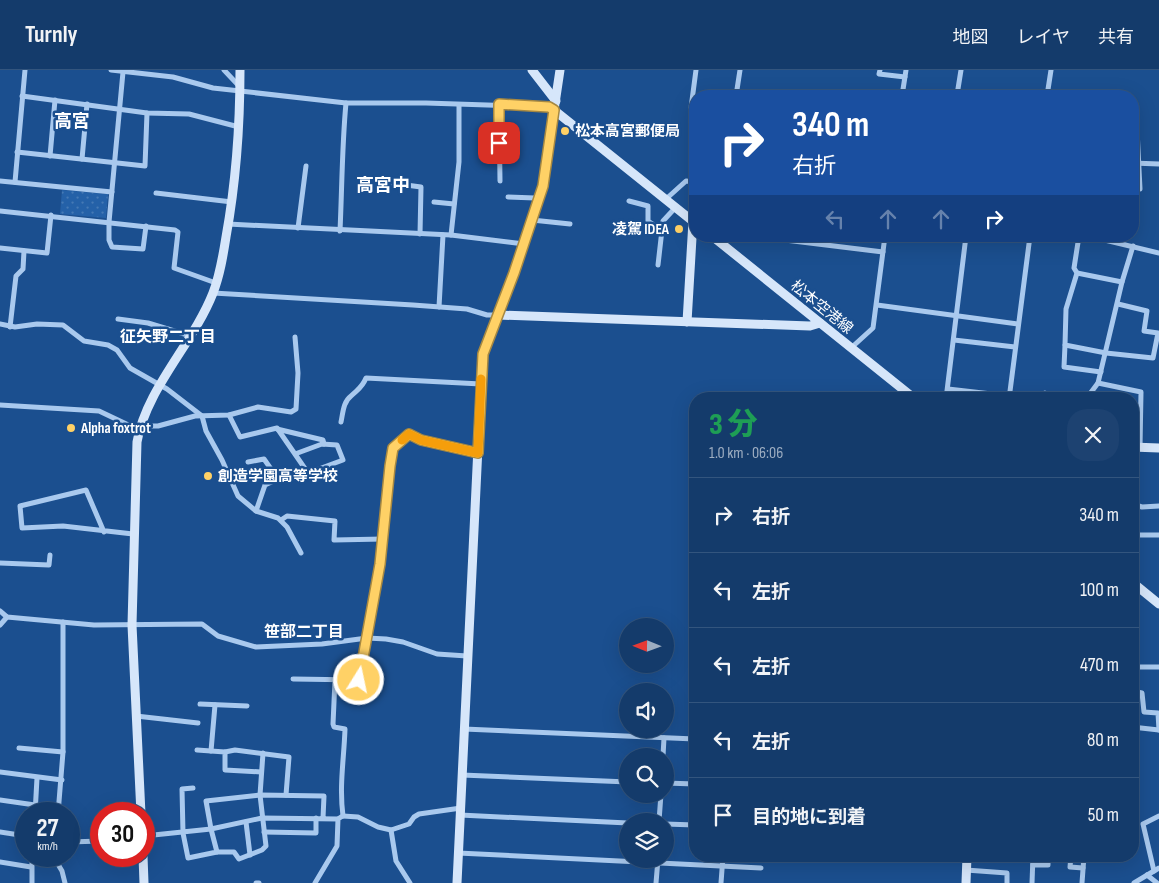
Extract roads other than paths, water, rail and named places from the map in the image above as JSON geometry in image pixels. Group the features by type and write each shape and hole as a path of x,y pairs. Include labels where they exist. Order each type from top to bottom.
{"street":[{"path":"15,182 25,70"},
{"path":"111,70 159,75 213,88 240,89 346,103 499,104 549,107 555,105"},
{"path":"224,70 240,89"},
{"path":"140,802 132,625 136,454 140,428 149,405 191,336 213,293 216,283 232,202 239,127 240,70"},
{"path":"532,70 555,105 689,218"},
{"path":"457,883 463,729 483,354 524,244 543,186 560,70"},
{"path":"693,90 696,70"},
{"path":"737,90 740,70"},
{"path":"880,70 879,74 905,77"},
{"path":"903,90 906,70"},
{"path":"958,90 960,70"},
{"path":"1048,90 1051,70"},
{"path":"122,72 109,222 109,240 112,247 144,249 146,226"},
{"path":"22,96 147,113 189,114 239,127"},
{"path":"50,156 55,100"},
{"path":"340,231 344,161 342,144 346,103"},
{"path":"82,159 87,104"},
{"path":"451,235 459,162 459,104"},
{"path":"499,104 500,181"},
{"path":"17,152 145,166 147,113"},
{"path":"1139,157 1140,189"},
{"path":"1140,163 1159,164"},
{"path":"298,228 306,166"},
{"path":"0,181 112,192"},
{"path":"666,199 686,181 689,181"},
{"path":"391,183 422,187 420,234"},
{"path":"156,193 232,202"},
{"path":"508,197 535,198"},
{"path":"629,201 648,206 648,221 657,227 662,227"},
{"path":"434,202 454,204"},
{"path":"658,265 663,221 676,207"},
{"path":"0,212 51,215 175,230 178,232 174,268 216,283"},
{"path":"0,248 47,253 51,215"},
{"path":"532,220 570,224"},
{"path":"228,224 451,235 524,244"},
{"path":"439,307 443,235"},
{"path":"687,322 693,242"},
{"name":"松本空港線","path":"719,242 907,392"},
{"path":"800,242 882,252"},
{"path":"851,348 873,328 884,242"},
{"path":"965,242 948,390 965,392"},
{"path":"1010,392 1029,242"},
{"path":"1078,242 1074,268 1077,272 1066,309 1064,367 1101,372"},
{"path":"1115,242 1159,252"},
{"path":"1091,392 1098,383 1122,282 1133,246"},
{"path":"10,327 16,276 22,269 24,251"},
{"path":"1077,272 1122,282"},
{"path":"213,293 439,307 498,315 810,326 820,323"},
{"path":"1065,344 1106,354 1156,359 1158,332 1144,331 1147,311 1118,304"},
{"path":"877,305 1018,324"},
{"path":"118,319 148,323 191,336"},
{"path":"0,324 10,327 37,324 63,325 84,340 108,345 117,350 130,368 161,386 202,416 206,431 228,471 238,496 256,511 281,520 287,527 301,553"},
{"path":"0,405 99,411 140,428 158,426 188,417 229,415 258,407 291,412 296,409 298,373 295,337"},
{"path":"954,340 1016,347"},
{"path":"341,422 344,404 350,396 363,386 366,378 480,384"},
{"path":"1098,383 1141,392 1139,410"},
{"path":"229,415 240,438 277,428 323,440 324,444"},
{"path":"277,428 308,473 344,460 337,445 324,444 295,454"},
{"path":"293,679 359,680 383,539 393,448 409,434 421,440 478,453"},
{"path":"1139,447 1159,448"},
{"path":"248,462 264,459 278,479 265,485 256,511"},
{"path":"104,532 86,490 20,506 22,528 63,526 104,532 133,534"},
{"path":"1139,506 1159,506"},
{"path":"281,520 287,516 335,521 334,540 383,539"},
{"path":"1139,535 1159,535"},
{"path":"0,563 49,565 50,554"},
{"path":"1139,588 1159,604"},
{"path":"0,611 7,617 94,625 202,624 218,636 256,647 322,644 367,638 403,642 437,654 467,656"},
{"path":"0,625 7,617"},
{"path":"59,802 63,752 63,622"},
{"path":"1139,667 1159,667"},
{"path":"315,883 337,846 341,817 340,779 344,757 345,729 334,727 333,724 335,680"},
{"path":"1139,692 1142,693 1144,712 1158,713 1159,730 1139,728"},
{"path":"200,704 247,706"},
{"path":"211,751 215,705"},
{"path":"136,716 198,724"},
{"path":"463,729 619,736"},
{"path":"663,748 664,738 689,739"},
{"path":"19,748 63,752"},
{"path":"197,750 225,752 235,750 289,757 286,795"},
{"path":"225,752 226,770 261,772"},
{"path":"193,788 182,789 183,833 188,858 217,852 234,852 239,859 250,855 266,846 260,795 263,753"},
{"path":"0,772 62,780"},
{"path":"462,775 619,782"},
{"path":"35,802 37,778"},
{"path":"674,783 689,784"},
{"path":"217,852 206,801 260,795 324,796 323,818"},
{"path":"0,800 15,803"},
{"path":"155,835 212,829 262,818 358,817 378,827 391,830 409,824 419,814 460,811 619,821"},
{"path":"1134,883 1157,869 1143,824 1159,816"},
{"path":"264,832 316,834 316,818"},
{"path":"246,822 250,855"},
{"path":"674,824 689,825"},
{"path":"391,830 396,861 410,883"},
{"path":"0,832 15,834"},
{"path":"458,854 619,860"},
{"path":"0,862 15,864"},
{"path":"674,862 761,868"},
{"path":"721,883 722,862"},
{"path":"966,883 967,862"},
{"path":"1032,862 1032,883"},
{"path":"1032,865 1048,865 1048,862"},
{"path":"1070,862 1070,867 1083,868"},
{"path":"1082,883 1084,862"},
{"path":"31,867 32,883"},
{"path":"60,867 65,883"},
{"path":"143,867 144,883"},
{"path":"656,883 657,868"},
{"path":"966,870 1007,873 1006,883"},
{"path":"1147,875 1157,883"}],"place":[{"name":"松本高宮郵便局","path":"565,131"},
{"name":"凌駕 IDEA","path":"679,229"},
{"name":"Alpha foxtrot","path":"71,428"},
{"name":"創造学園高等学校","path":"208,476"}],"district":[{"name":"高宮","path":"72,121"},
{"name":"高宮中","path":"383,185"},
{"name":"征矢野二丁目","path":"168,336"},
{"name":"笹部二丁目","path":"304,631"}]}
